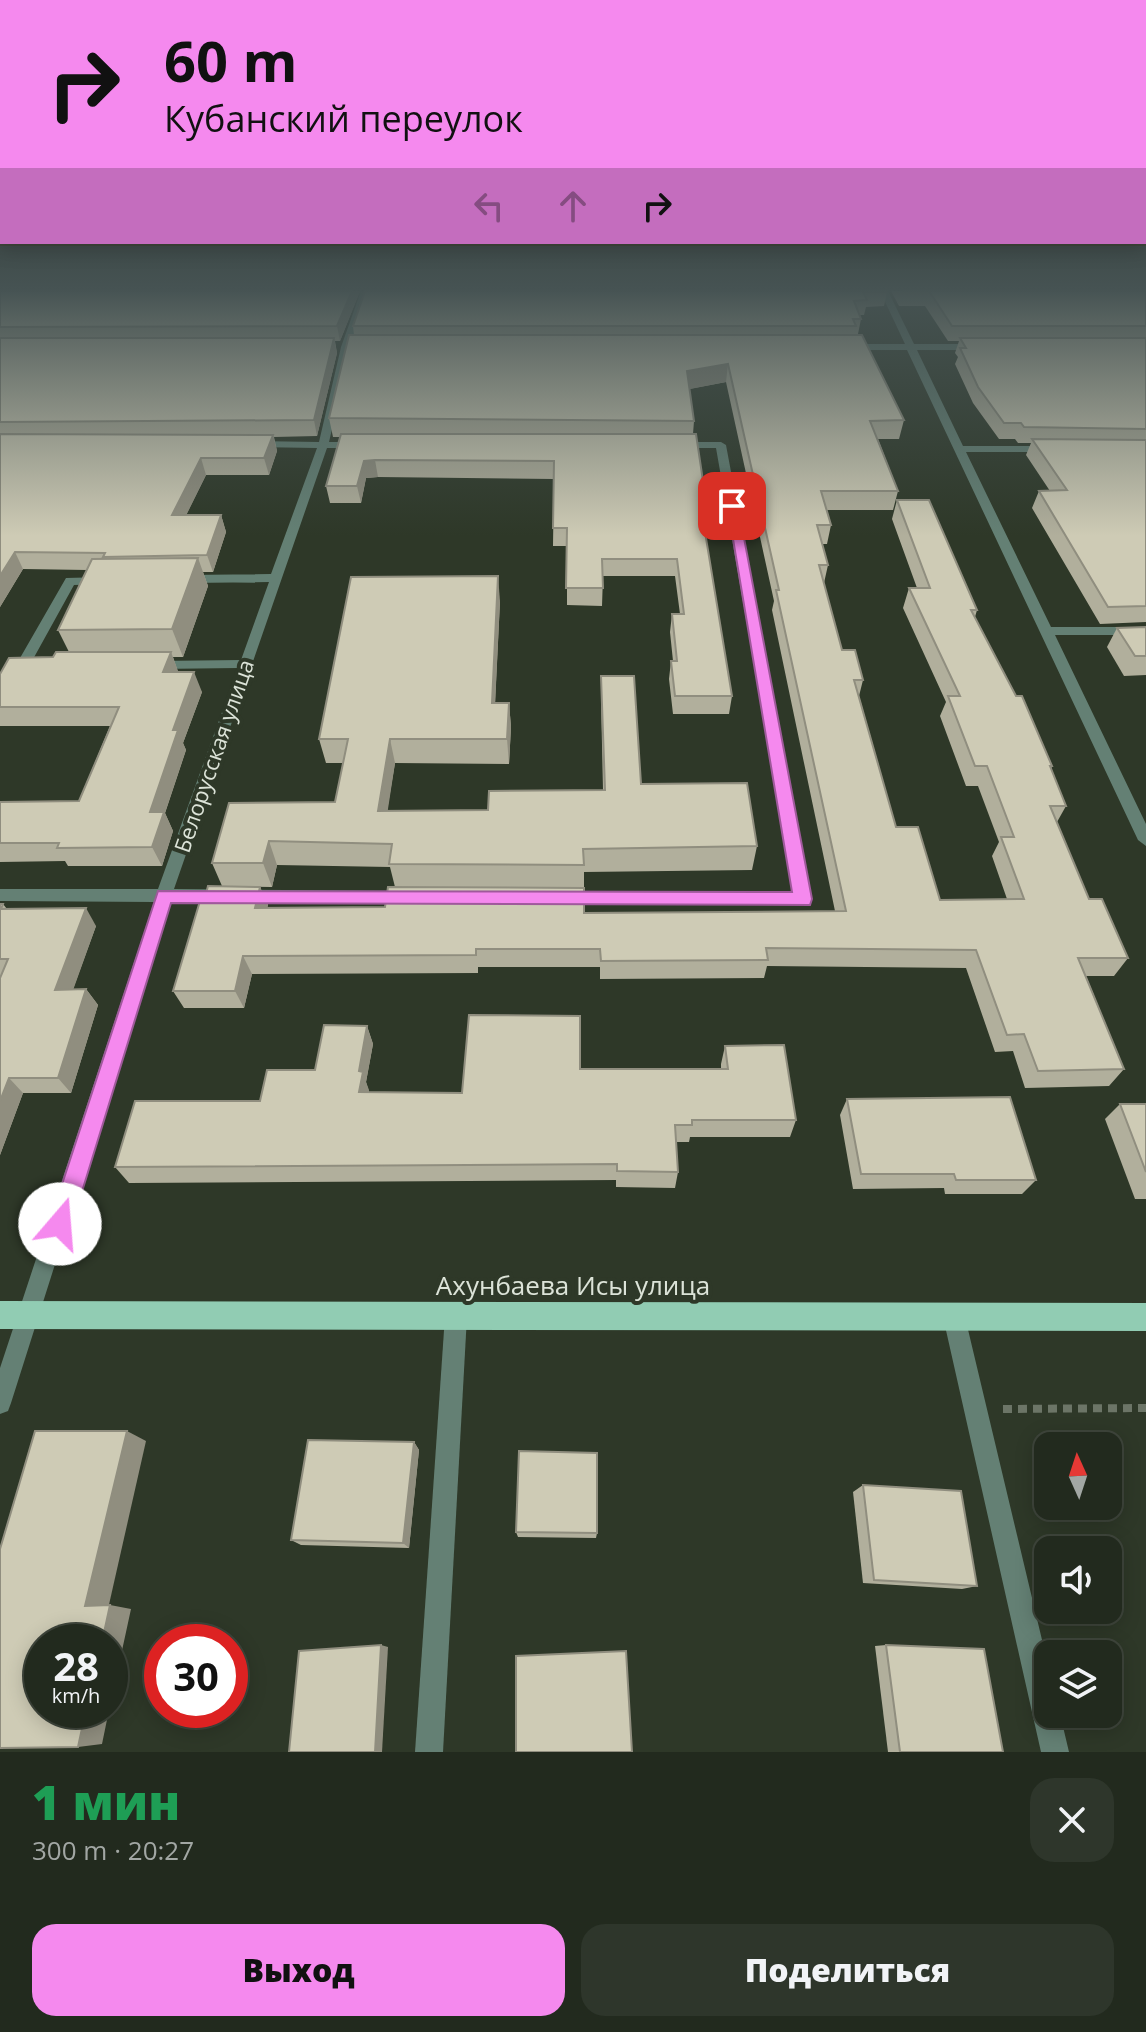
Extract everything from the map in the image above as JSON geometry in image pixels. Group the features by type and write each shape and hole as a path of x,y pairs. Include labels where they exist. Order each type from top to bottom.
{"main road":[{"name":"Ахунбаева Исы улица","path":"0,1315 1146,1317"}],"street":[{"name":"Белорусская улица","path":"0,1403 164,896 323,445 340,373"},
{"path":"923,373 1146,840"},
{"path":"246,444 371,445"},
{"path":"548,898 803,899 721,445 673,445"},
{"path":"959,449 1068,449"},
{"path":"166,579 277,578"},
{"path":"55,665 23,665 70,581 118,580"},
{"path":"1046,631 1146,631"},
{"path":"150,665 246,664"},
{"path":"0,895 420,897"},
{"path":"429,1752 456,1316"},
{"path":"954,1317 978,1409 1055,1752"}],"path":[{"path":"978,1409 1146,1408"}],"building":[{"path":"0,373 326,373 314,420 0,422"},
{"path":"340,373 687,373 694,421 329,418"},
{"path":"730,373 881,373 904,420 870,421 898,491 821,491 831,525 817,525 828,565 819,565 842,650 855,650 863,680 854,680 896,827 918,827 940,900 1024,899 1001,837 1014,837 987,766 975,766 948,696 960,696 909,588 930,588 897,500 929,500 977,610 971,610 1016,696 1022,696 1052,766 1066,806 1050,806 1089,899 1102,899 1128,958 1078,958 1124,1069 1038,1071 1024,1034 1007,1035 976,950 766,948 768,960 601,961 600,949 476,949 476,955 243,956 235,991 173,991 200,901 204,901 208,886 260,887 255,908 385,907 388,887 584,888 584,913 846,911 776,590 779,590"},
{"path":"971,373 1146,373 1146,429 1024,427 1021,423 1004,423"},
{"path":"0,434 273,435 264,458 201,458 172,515 221,515 207,555 103,557 105,553 15,552 0,576"},
{"path":"341,434 696,434 706,501 702,502 703,520 732,696 675,696 671,661 677,661 672,614 684,614 677,559 602,559 603,588 566,588 567,528 553,528 554,461 364,461 357,486 326,486"},
{"path":"1032,439 1146,440 1146,606 1108,607 1039,491 1067,490"},
{"path":"198,558 172,629 58,630 92,559"},
{"path":"498,576 492,703 509,703 507,739 390,739 378,811 488,810 489,791 605,790 601,676 634,676 641,784 747,783 757,846 583,849 584,865 389,864 392,844 269,841 263,863 212,863 229,803 335,802 348,739 319,739 351,577"},
{"path":"1146,627 1146,656 1135,656 1117,628"},
{"path":"56,652 171,652 163,672 194,672 173,730 178,730 150,812 164,812 152,847 57,848 59,843 0,843 0,802 79,801 119,707 0,707 0,674 9,658 53,657"},
{"path":"0,904 3,904 1,909 86,908 55,990 86,989 58,1078 9,1078 0,1101 0,978 8,959 0,959"},
{"path":"469,1015 580,1016 580,1069 728,1069 725,1046 784,1045 796,1120 692,1120 692,1125 675,1125 678,1172 617,1171 617,1164 115,1167 135,1101 260,1101 267,1070 315,1070 324,1025 367,1026 359,1071 363,1072 359,1092 462,1093"},
{"path":"1010,1097 1036,1180 956,1180 954,1174 861,1174 847,1099"},
{"path":"1120,1104 1146,1104 1146,1172"},
{"path":"35,1431 127,1431 85,1606 110,1605 106,1624 24,1624 24,1728 82,1728 78,1747 0,1748 0,1549"},
{"path":"308,1440 414,1442 403,1543 291,1540"},
{"path":"519,1451 597,1453 597,1533 516,1532"},
{"path":"863,1485 961,1491 977,1586 874,1580"},
{"path":"381,1645 375,1752 289,1752 299,1651"},
{"path":"886,1645 984,1649 1003,1752 900,1752"},
{"path":"626,1651 632,1752 516,1752 516,1656"}],"route":[{"path":"60,1224 164,896 803,899 732,506"}]}
